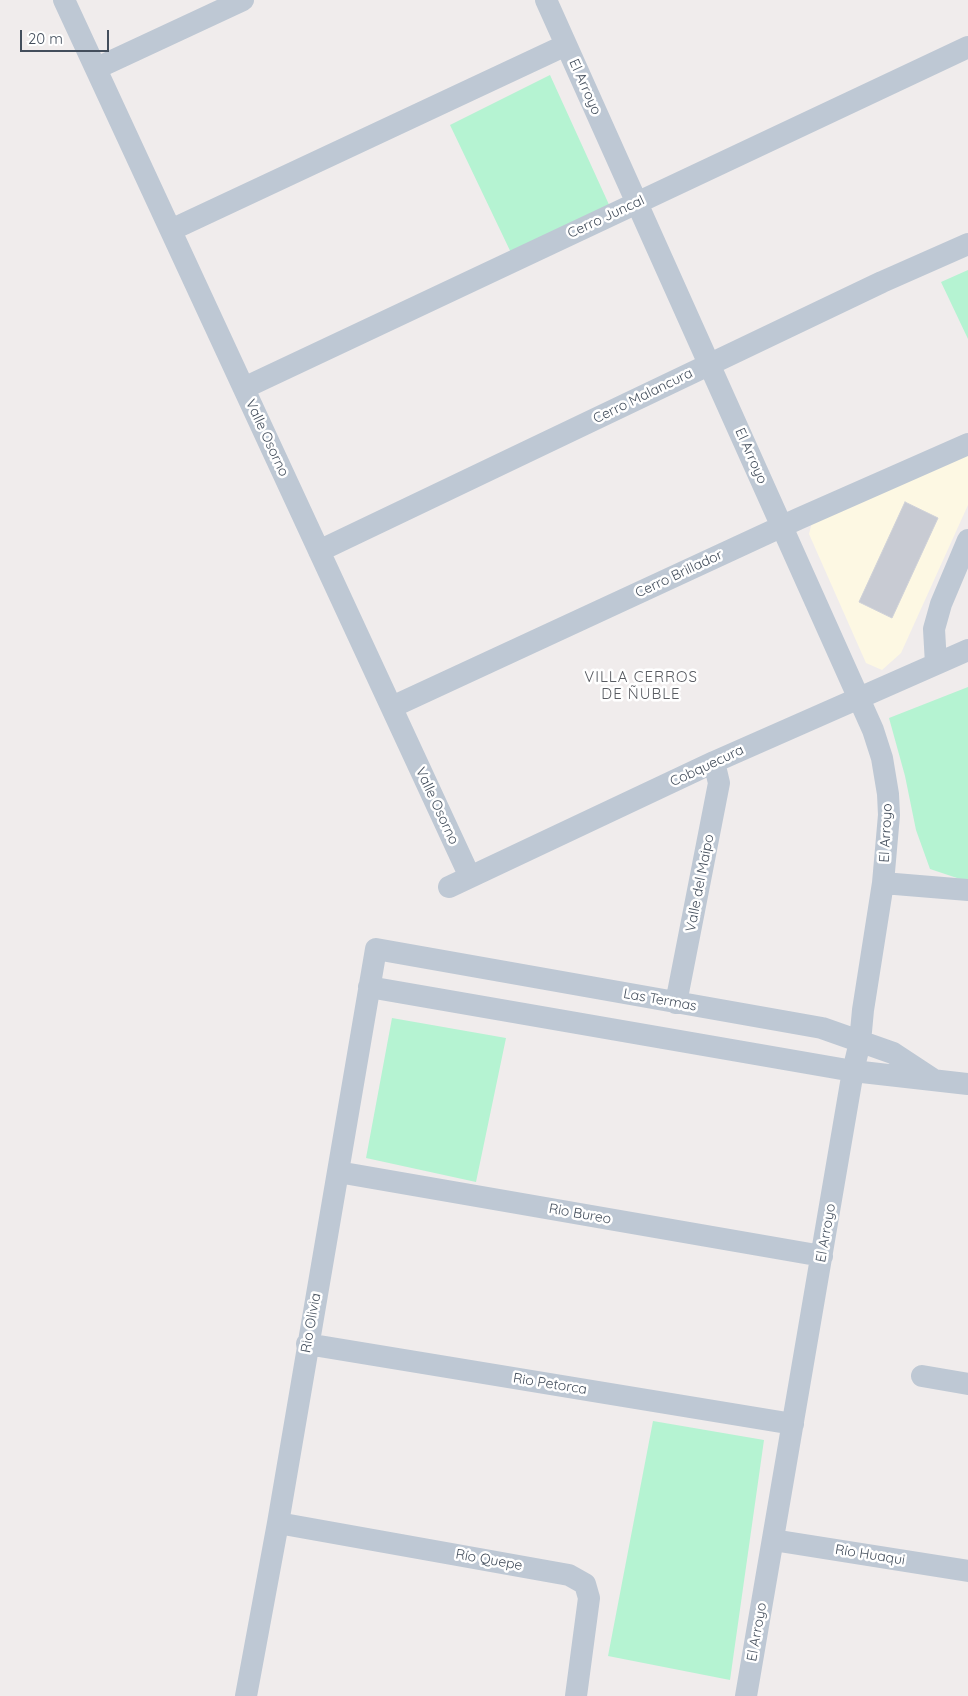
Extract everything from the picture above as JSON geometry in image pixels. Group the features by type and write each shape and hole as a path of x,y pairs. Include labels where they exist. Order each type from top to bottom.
{"street":[{"name":"Valle Osorno","path":"64,0 470,877"},
{"path":"96,68 243,0"},
{"name":"El Arroyo","path":"546,0 859,698 882,758 888,794 889,815 883,883 863,1010 860,1042 853,1071 746,1696"},
{"path":"171,230 566,45"},
{"name":"Cerro Juncal","path":"244,388 968,47"},
{"name":"Cerro Malancura","path":"319,551 882,282 968,244"},
{"name":"Cerro Brillador","path":"392,707 782,526 968,444"},
{"path":"936,664 934,629 941,604 968,540"},
{"name":"Cobquecura","path":"449,887 714,762 968,650"},
{"name":"Valle del Maipo","path":"676,1003 719,783 714,762"},
{"path":"883,883 968,890"},
{"name":"Las Termas","path":"376,949 822,1028 893,1054 934,1080"},
{"name":"Rio Olivia","path":"246,1696 278,1523 307,1344 376,949"},
{"name":"Las Termas","path":"369,987 853,1071 968,1084"},
{"name":"Rio Bureo","path":"338,1172 822,1256"},
{"name":"Rio Petorca","path":"307,1344 793,1424"},
{"path":"922,1376 968,1384"},
{"name":"Río Quepe","path":"278,1523 570,1574 585,1584 589,1598 576,1696"},
{"name":"Río Huaqui","path":"773,1540 968,1571"}],"shaded area":[{"path":"968,453 968,505 901,653 882,670 866,663 809,534 812,522"}],"green space":[{"path":"550,75 611,209 514,259 450,125"},
{"path":"968,270 968,339 941,282"},
{"path":"968,687 968,880 963,880 930,869 916,830 905,776 889,718"},
{"path":"392,1018 506,1038 476,1182 366,1158"},
{"path":"653,1421 764,1440 730,1680 608,1656"}],"building":[{"path":"905,502 938,518 892,618 859,602"}],"district":[{"name":"VILLA CERROS DE ÑUBLE","path":"641,686"}]}
